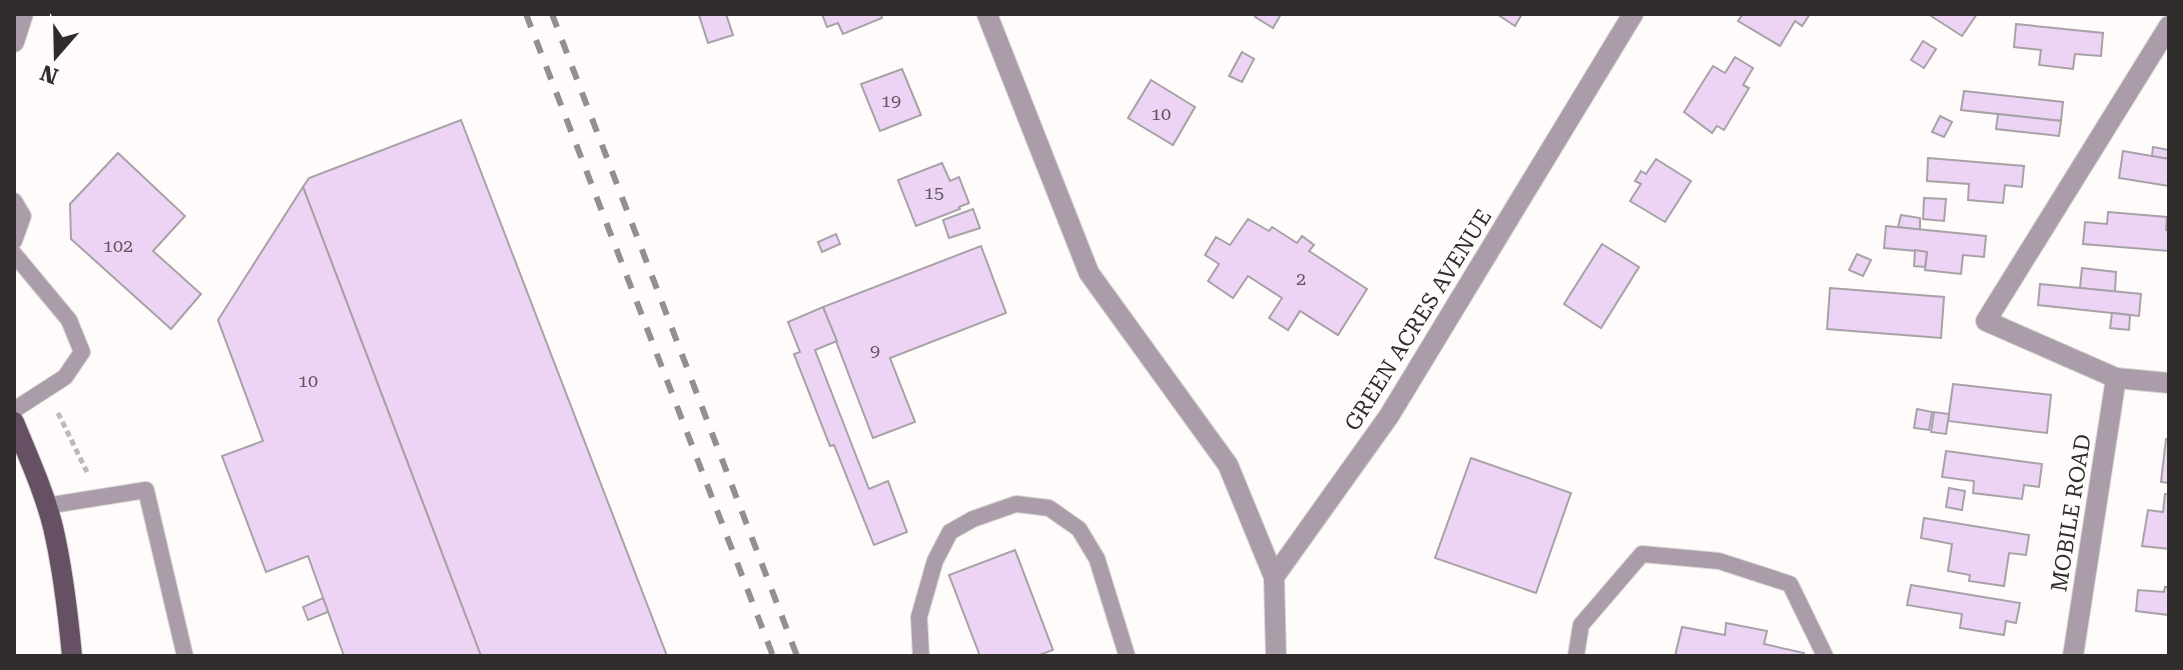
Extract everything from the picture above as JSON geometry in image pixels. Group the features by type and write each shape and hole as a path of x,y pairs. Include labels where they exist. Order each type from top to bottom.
{"main road":[{"path":"14,422 52,525 66,593 72,656"}],"street":[{"path":"14,42 23,14"},
{"path":"987,14 1089,273 1228,465 1274,577 1276,656"},
{"name":"GREEN ACRES AVENUE","path":"1274,577 1389,416 1633,14"},
{"path":"2169,26 1986,321 2116,378 2169,383"},
{"name":"MOBILE ROAD","path":"2073,656 2116,378"}],"lane":[{"path":"14,201 23,216 14,241"},
{"path":"14,254 69,320 82,352 65,377 14,410"},
{"path":"46,506 146,490 185,656"},
{"path":"921,656 919,617 935,561 950,532 973,519 1016,504 1049,508 1079,529 1097,559 1127,656"},
{"path":"1576,656 1581,625 1642,554 1719,561 1790,584 1825,656"}],"path":[{"path":"46,389 100,498"}],"building":[{"path":"726,14 733,35 708,43 699,15"},
{"path":"822,14 881,14 882,18 843,34 838,23 827,27"},
{"path":"1257,14 1281,14 1273,28 1255,17"},
{"path":"1497,14 1522,14 1515,26"},
{"path":"1743,14 1810,14 1802,26 1795,21 1780,46 1738,21"},
{"path":"1928,14 1977,14 1962,36"},
{"path":"2016,24 2103,33 2101,56 2075,54 2073,69 2039,65 2041,50 2014,47"},
{"path":"1923,41 1936,49 1924,68 1911,60"},
{"path":"1242,52 1254,59 1242,82 1229,76"},
{"path":"1735,57 1753,68 1743,85 1749,88 1724,130 1717,126 1712,133 1684,112 1713,66 1725,73"},
{"path":"902,69 921,115 880,131 861,84"},
{"path":"1151,80 1195,107 1173,145 1128,118"},
{"path":"1964,91 2063,102 2061,121 1961,110"},
{"path":"1998,114 2061,121 2059,136 1996,129"},
{"path":"1940,116 1952,122 1944,137 1932,132"},
{"path":"461,120 667,656 481,656 303,187 309,178"},
{"path":"2153,147 2169,150 2169,159 2152,156"},
{"path":"2123,151 2169,159 2169,186 2119,178"},
{"path":"118,153 185,216 153,251 201,294 171,329 71,239 70,204"},
{"path":"1928,158 2024,166 2022,187 2005,185 2003,203 1968,200 1969,184 1927,181"},
{"path":"1656,159 1691,181 1665,222 1630,201 1641,184 1635,181 1641,171 1646,174"},
{"path":"942,163 950,181 959,177 969,203 916,226 898,180"},
{"path":"303,187 481,656 344,656 308,556 266,572 222,456 263,441 218,320"},
{"path":"1924,198 1946,199 1944,221 1923,219"},
{"path":"973,209 980,228 949,238 943,220"},
{"path":"2108,212 2167,217 2169,251 2083,244 2085,222 2107,224"},
{"path":"1901,215 1920,218 1920,230 1898,227"},
{"path":"1248,219 1269,231 1272,227 1297,243 1302,236 1314,245 1309,251 1367,289 1338,335 1300,311 1288,330 1269,318 1282,298 1248,276 1233,298 1208,281 1219,264 1205,255 1216,237 1230,245"},
{"path":"1886,226 1986,236 1984,257 1963,255 1961,274 1925,270 1927,252 1884,248"},
{"path":"836,234 840,244 822,252 818,242"},
{"path":"1602,244 1639,267 1601,328 1564,304"},
{"path":"981,246 1006,313 890,358 915,422 873,438 823,307"},
{"path":"1915,250 1927,252 1925,267 1914,266"},
{"path":"1857,254 1871,260 1863,276 1849,270"},
{"path":"2082,268 2116,272 2115,292 2080,288"},
{"path":"2040,284 2141,294 2139,316 2038,305"},
{"path":"1830,288 1944,297 1941,338 1827,329"},
{"path":"823,307 837,341 815,350 869,489 888,481 907,532 874,545 794,354 800,352 788,322"},
{"path":"2112,313 2130,315 2129,330 2110,328"},
{"path":"1953,384 2051,395 2047,433 1948,421"},
{"path":"1917,409 1932,412 1929,430 1914,428"},
{"path":"1934,412 1949,414 1946,434 1931,432"},
{"path":"2166,439 2169,439 2169,483 2161,482"},
{"path":"1946,451 2042,464 2039,487 2024,485 2022,499 1973,493 1974,481 1942,477"},
{"path":"1471,458 1571,493 1536,593 1435,558"},
{"path":"1949,488 1965,491 1962,510 1946,507"},
{"path":"2165,494 2169,494 2169,549 2142,546 2148,510 2163,512"},
{"path":"1924,518 2029,535 2026,555 2009,553 2004,586 1969,581 1970,575 1948,571 1952,544 1921,538"},
{"path":"1015,550 1053,650 1037,656 980,656 949,575"},
{"path":"1911,585 2020,603 2016,623 2006,621 2004,635 1960,628 1962,614 1907,605"},
{"path":"2165,587 2169,587 2169,615 2136,611 2138,590 2164,592"},
{"path":"323,598 328,612 308,620 303,607"},
{"path":"1726,623 1767,631 1764,644 1804,653 1804,656 1675,656 1682,627 1725,635"}],"railway":[{"path":"526,14 773,656"},
{"path":"552,14 797,656"}]}
